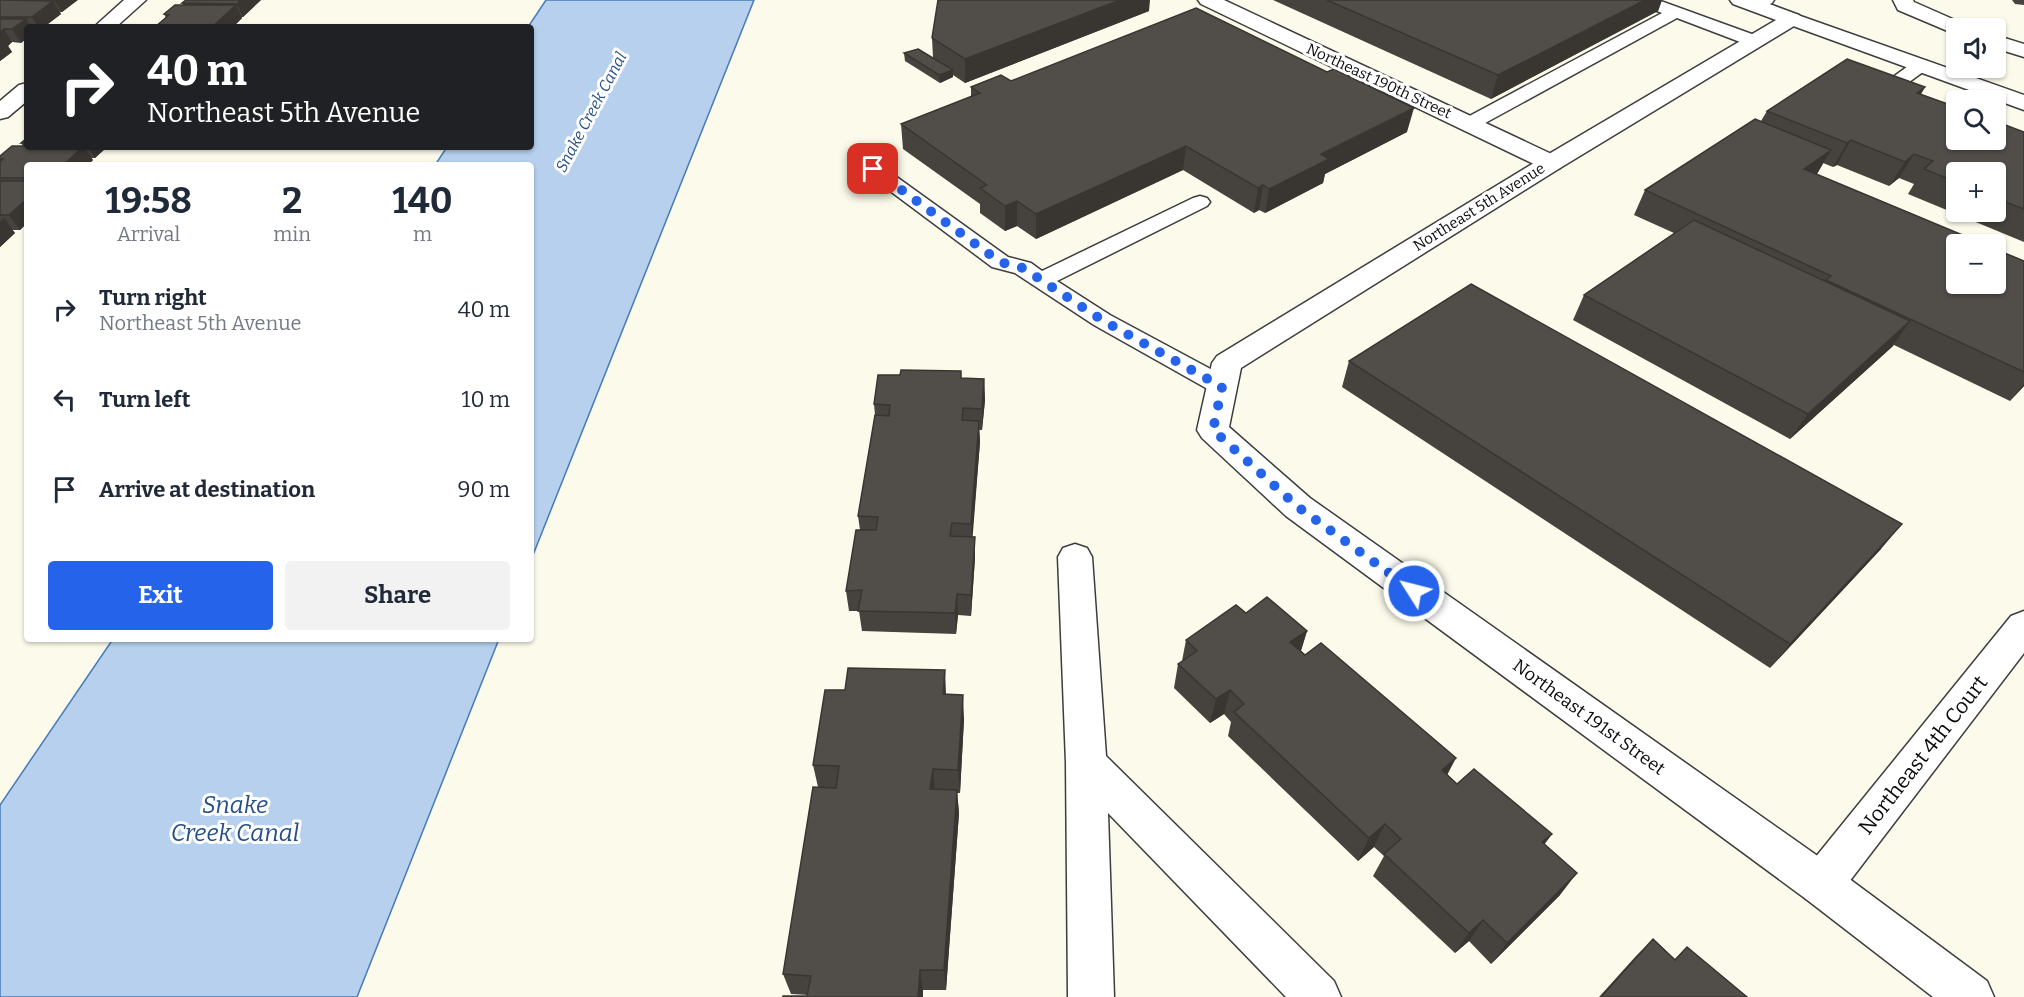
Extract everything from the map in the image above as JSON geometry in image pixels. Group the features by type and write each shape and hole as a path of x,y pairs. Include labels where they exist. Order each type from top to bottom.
{"street":[{"path":"108,24 136,0"},
{"name":"Northeast 190th Street","path":"1208,0 1551,163"},
{"path":"1903,0 1905,6 1946,23"},
{"path":"1754,2 1792,19 1921,65 1973,90"},
{"name":"Northeast 5th Avenue","path":"1213,430 1227,363 1551,163 1792,19"},
{"path":"2006,45 2024,51"},
{"path":"0,112 24,92"},
{"path":"2006,100 2024,103"},
{"name":"Northeast 191st Street","path":"1213,430 1298,507 1821,884 1971,997"},
{"path":"1075,556 1086,763 1091,997"},
{"name":"Northeast 4th Court","path":"1821,884 2019,642"},
{"path":"1086,763 1318,997"}],"lane":[{"path":"1643,0 1754,41"},
{"path":"1469,124 1676,12"},
{"path":"1884,92 1921,65"},
{"path":"873,169 1000,262 1023,268 1102,320 1222,387"},
{"path":"1041,280 1200,202"}],"water":[{"name":"Snake Creek Canal","path":"546,0 754,0 534,552 534,162 437,162 445,150 534,150 534,24 530,24"},
{"name":"Snake Creek Canal","path":"111,642 498,642 357,997 0,997 0,805"}],"building":[{"path":"0,0 53,1 32,17 0,17"},
{"path":"186,0 241,0 237,4 182,3"},
{"path":"938,0 1120,0 965,59 932,38"},
{"path":"1327,0 1645,0 1498,75"},
{"path":"175,5 236,5 215,24 158,24 169,15 164,14"},
{"path":"1196,8 1327,72 1334,69 1414,108 1321,154 1329,159 1269,189 1263,185 1258,188 1186,146 1036,214 1017,201 1005,206 980,188 987,185 901,124 980,93 971,87 1001,75 1011,81"},
{"path":"0,19 26,19 12,29 4,29 0,32"},
{"path":"918,49 953,70 939,75 904,53"},
{"path":"1847,59 1925,87 1917,93 1946,103 1946,150 2006,150 2006,125 2024,132 2024,209 2006,202 2006,162 1946,162 1946,178 1924,169 1933,161 1914,154 1905,162 1851,140 1847,143 1767,111"},
{"path":"1755,119 1831,150 1804,169 1960,234 1946,234 1946,294 2006,294 2006,254 2024,261 2024,372 1826,280 1831,276 1645,190"},
{"path":"12,146 24,146 24,150 80,150 66,162 24,162 24,178 0,178 0,162 3,159 0,159 0,156"},
{"path":"0,181 24,181 24,202 9,215 0,215"},
{"path":"1694,220 1910,321 1808,414 1584,295"},
{"path":"1471,284 1902,524 1790,644 1349,361"},
{"path":"901,370 961,371 961,378 984,379 982,409 963,408 962,420 979,421 971,524 952,523 950,536 975,537 971,595 957,594 955,613 858,611 862,590 846,591 856,530 876,530 878,517 858,516 875,415 889,416 890,405 874,404 878,375 900,375"},
{"path":"1267,597 1307,631 1290,642 1305,655 1321,643 1456,758 1442,770 1457,784 1474,769 1552,834 1542,842 1577,873 1507,943 1483,920 1469,933 1384,854 1401,839 1385,824 1369,838 1234,712 1244,704 1230,690 1216,699 1178,664 1197,651 1186,640 1236,605 1246,613"},
{"path":"848,668 945,670 943,694 963,695 958,770 933,769 930,789 957,790 944,970 920,970 918,997 783,997 807,996 811,976 783,974 813,787 836,788 839,766 813,765 825,690 845,690"},
{"path":"1653,939 1675,960 1687,947 1747,997 1601,997"}],"route":[{"path":"873,169 1000,262 1023,268 1102,320 1222,387 1213,430 1298,507 1414,591"}]}
